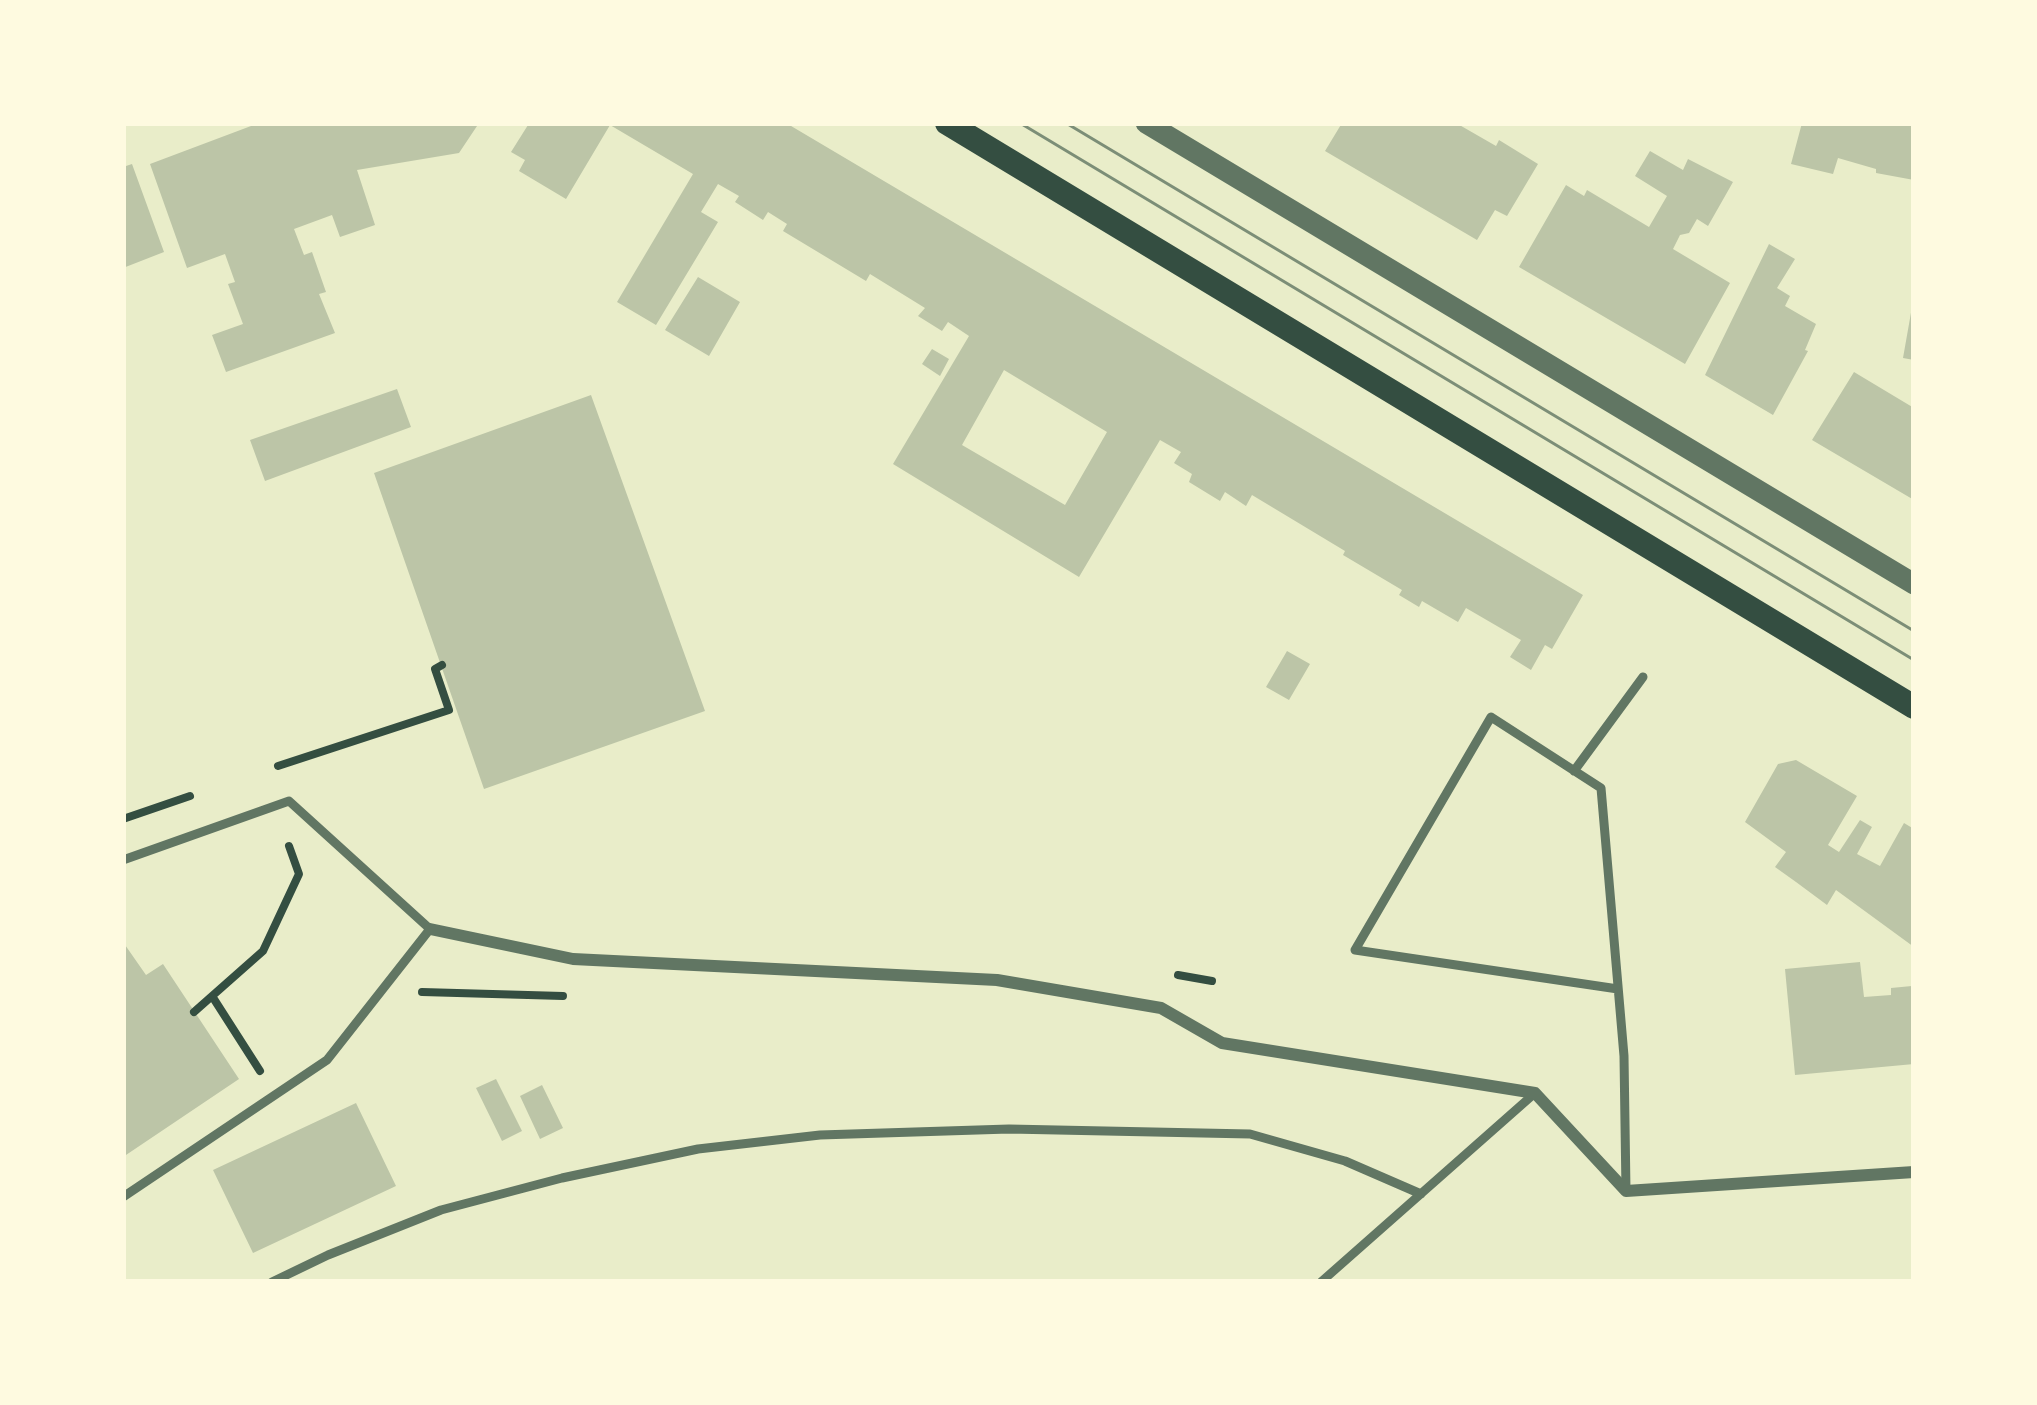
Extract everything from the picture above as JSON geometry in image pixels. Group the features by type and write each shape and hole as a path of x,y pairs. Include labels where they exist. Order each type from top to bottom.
{"main road":[{"path":"947,123 1914,707"}],"street":[{"path":"1146,123 1914,584"},
{"path":"430,928 573,959 997,980 1161,1008 1222,1043 1535,1093 1626,1191 1914,1172"}],"lane":[{"path":"1574,770 1642,677"},
{"path":"1618,989 1355,950 1491,717 1600,788 1618,989 1624,1056 1626,1191"},
{"path":"123,860 290,800 430,928 327,1060 123,1197"},
{"path":"1321,1282 1535,1093"},
{"path":"272,1282 328,1255 461,1205 698,1149 820,1135 1009,1129 1250,1134 1345,1161 1421,1194"}],"path":[{"path":"194,1012 263,951 299,874 263,771 449,710 435,669 442,665"},
{"path":"123,819 203,792"},
{"path":"420,992 563,996"}],"building":[{"path":"259,123 479,123 459,153 357,170 375,225 340,237 332,215 294,229 304,255 312,252 326,292 319,294 335,333 226,372 212,335 243,324 228,284 235,282 225,254 187,268 150,164"},
{"path":"533,123 786,123 1583,595 1552,649 1545,645 1531,670 1510,657 1521,640 1466,608 1458,622 1422,601 1419,607 1399,595 1402,590 1343,555 1345,551 1252,495 1246,506 1225,492 1220,501 1189,482 1192,474 1174,463 1181,452 1160,440 1079,577 893,464 969,336 948,322 942,331 918,316 925,308 870,274 866,281 783,231 787,224 768,212 763,220 735,202 739,196 718,184 701,212 718,222 656,325 617,302 693,174 610,125 566,199 519,171 525,160 511,152","holes":["1004,370 1107,432 1065,505 962,445"]},
{"path":"1342,123 1456,123 1496,146 1499,140 1538,164 1507,216 1495,210 1477,240 1325,151"},
{"path":"1802,123 1914,123 1914,180 1876,173 1876,169 1838,158 1833,174 1791,164"},
{"path":"1650,151 1683,170 1688,159 1733,182 1708,226 1697,219 1673,249 1730,283 1685,364 1519,267 1566,185 1584,196 1587,190 1649,227 1667,196 1635,176"},
{"path":"132,164 164,252 123,268 123,167"},
{"path":"1769,244 1795,259 1777,288 1790,296 1785,306 1816,324 1808,351 1773,415 1705,375"},
{"path":"698,277 740,302 709,356 665,330"},
{"path":"1914,308 1914,360 1903,358"},
{"path":"932,349 949,359 940,376 922,364"},
{"path":"1854,372 1914,408 1914,500 1812,440"},
{"path":"397,389 411,427 265,481 250,440"},
{"path":"591,395 705,711 484,789 374,473"},
{"path":"1287,651 1310,664 1289,700 1266,687"},
{"path":"1796,760 1857,796 1828,845 1839,852 1860,820 1872,827 1857,854 1880,866 1904,823 1914,829 1914,947 1836,890 1827,905 1775,867 1786,852 1745,822 1778,764"},
{"path":"123,942 146,975 163,964 239,1079 123,1157"},
{"path":"1860,962 1864,997 1891,995 1891,988 1912,986 1914,1064 1795,1075 1785,969"},
{"path":"496,1079 522,1131 502,1141 476,1088"},
{"path":"542,1085 563,1128 540,1139 520,1096"},
{"path":"356,1103 396,1186 253,1253 213,1170"}],"tram line":[{"path":"1020,123 1914,660"},
{"path":"1066,123 1914,631"}]}
